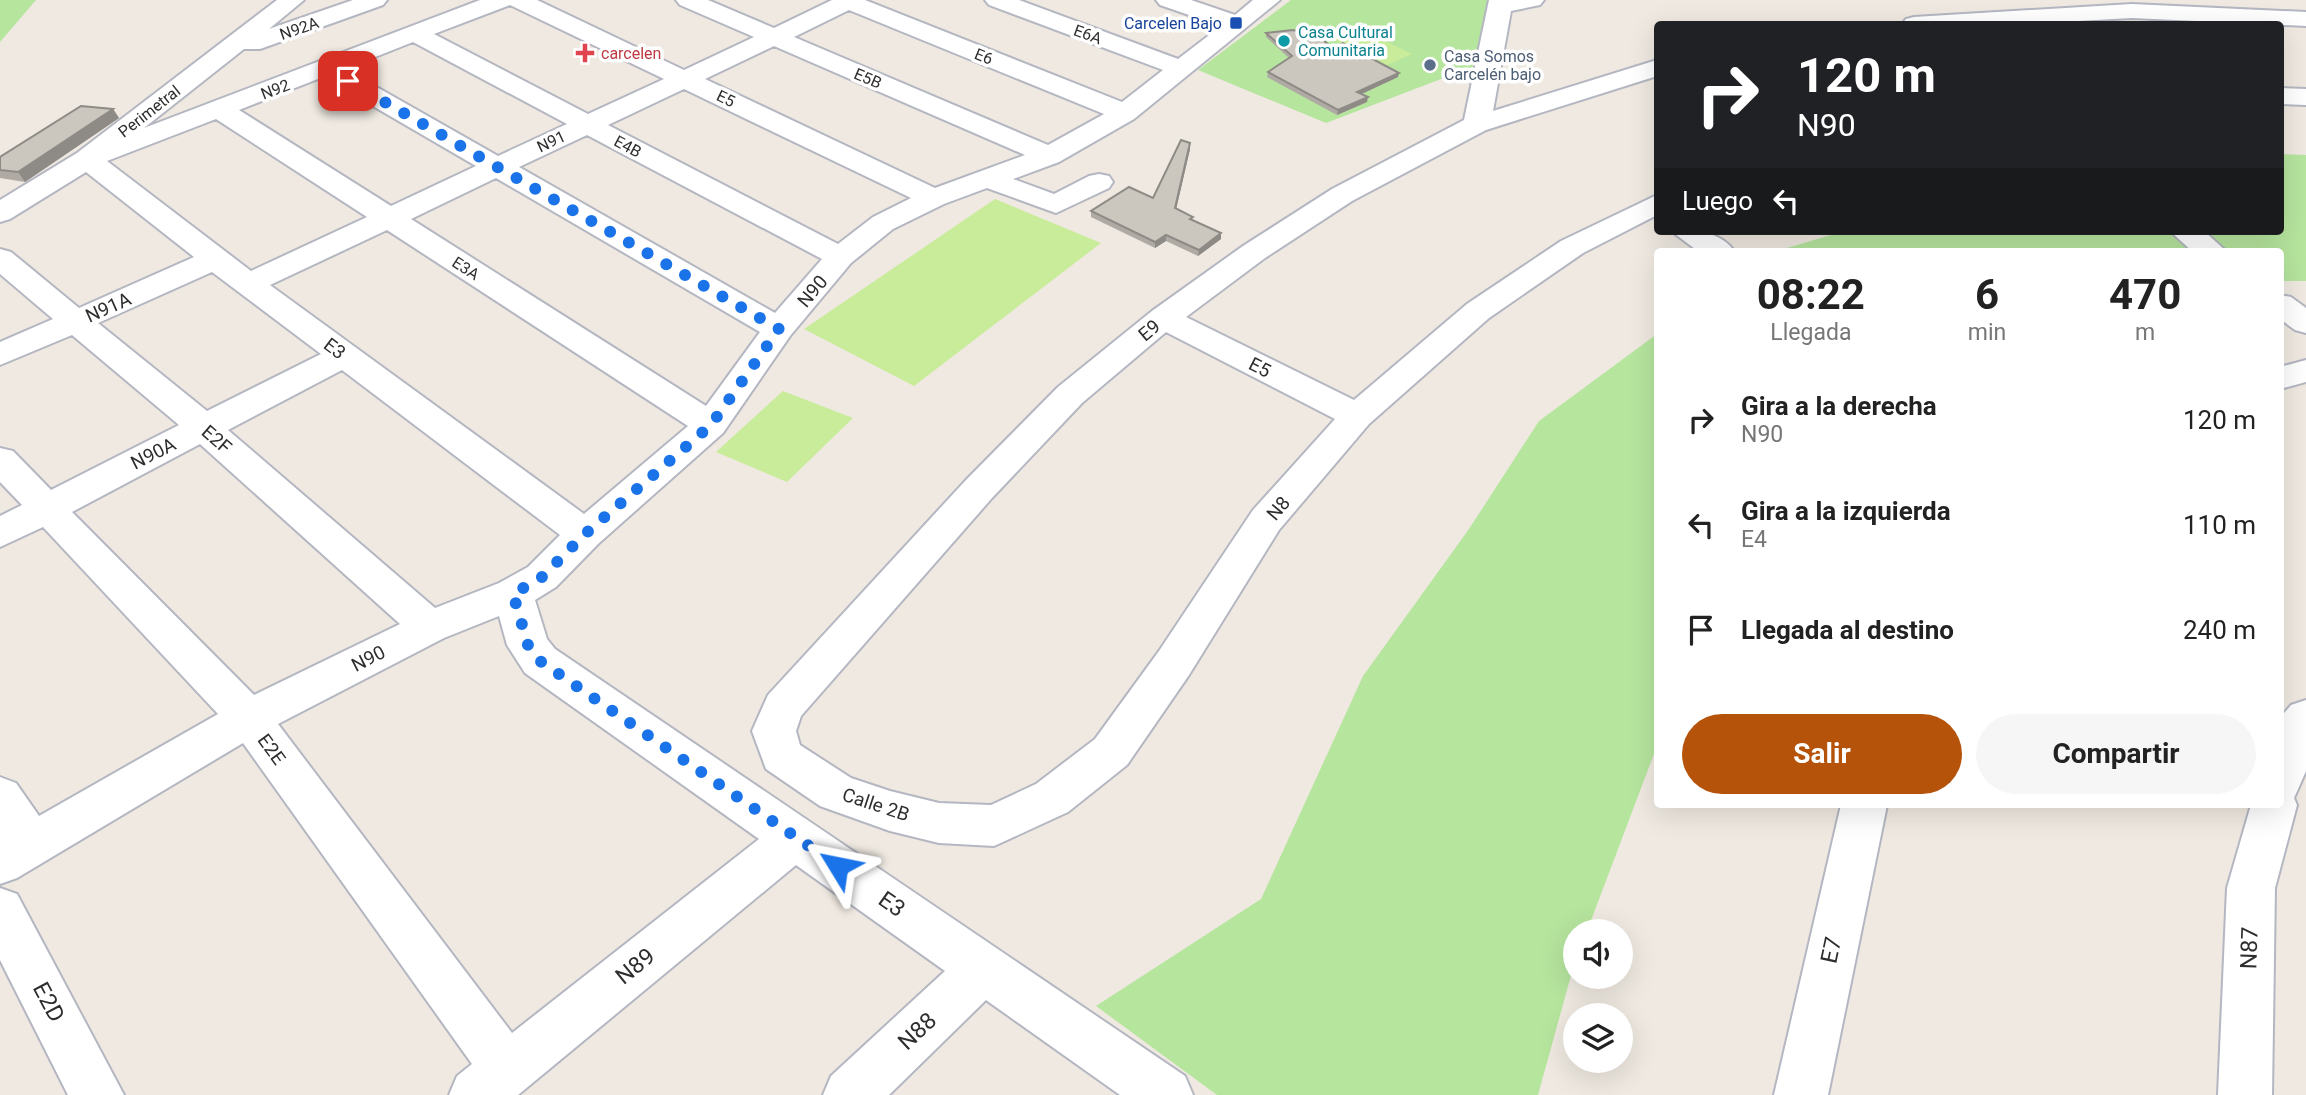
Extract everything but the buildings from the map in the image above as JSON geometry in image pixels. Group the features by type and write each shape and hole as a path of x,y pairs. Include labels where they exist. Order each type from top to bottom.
{"street":[{"name":"Perimetral","path":"0,213 87,159 292,0"},
{"name":"N92A","path":"222,54 375,0"},
{"name":"N92","path":"87,159 221,110 501,0"},
{"name":"E5","path":"518,0 934,198"},
{"name":"E5B","path":"688,0 1049,156"},
{"name":"E6A","path":"997,0 1180,68"},
{"path":"1168,0 1236,23"},
{"name":"N90","path":"16,854 249,718 430,627 513,594 542,577 585,534 711,425 779,329 840,257 883,223 934,198 1049,156 1125,113 1268,0"},
{"path":"1477,124 1499,4 1532,0"},
{"name":"N91","path":"250,283 848,1"},
{"name":"E6","path":"848,1 1125,113"},
{"path":"1964,21 2132,11 2306,19"},
{"path":"308,25 362,55"},
{"name":"E4B","path":"415,34 840,257"},
{"path":"327,69 779,329"},
{"name":"E9","path":"782,756 775,731 783,707 1006,461 1070,395 1163,318 1254,252 1342,195 1477,124 1654,69"},
{"path":"2284,96 2306,97"},
{"name":"E3A","path":"221,110 711,425"},
{"name":"E3","path":"87,159 215,259 585,534"},
{"path":"987,179 1056,204 1099,181"},
{"name":"N8","path":"939,823 993,826 1052,798 1111,752 1174,663 1266,520 1357,416 1478,311 1572,247 1654,210"},
{"path":"1692,235 1714,248"},
{"path":"2190,235 2207,248"},
{"name":"E2F","path":"0,258 203,427 430,627"},
{"name":"N91A","path":"0,355 215,259"},
{"path":"2284,307 2306,323"},
{"name":"E5","path":"1163,318 1357,416"},
{"name":"N90A","path":"0,533 344,355"},
{"path":"2284,377 2306,372"},
{"name":"E2E","path":"0,460 249,718 491,1082"},
{"name":"E3","path":"513,594 528,645 540,661 1166,1095"},
{"path":"2284,770 2295,732 2306,718"},
{"name":"Calle 2B","path":"782,756 836,792 890,811 939,823"},
{"path":"0,797 16,854"},
{"name":"E7","path":"1801,1095 1863,808"},
{"name":"N87","path":"2245,1095 2251,888 2273,808"},
{"name":"N89","path":"491,1082 796,838"},
{"name":"E2D","path":"0,910 97,1095"},
{"name":"N88","path":"850,1095 984,968"}],"green space":[{"path":"0,0 36,0 0,42"},
{"path":"1291,0 1490,0 1475,66 1326,123 1198,70"},
{"path":"1357,27 1412,54 1385,66 1330,38"},
{"path":"2284,154 2306,155 2306,281 2284,281 2284,248 2207,248 2190,235 2284,235"},
{"path":"995,199 1101,243 914,386 804,329"},
{"path":"1831,235 2173,235 2191,248 1787,248"},
{"path":"1654,336 1654,754 1592,919 1563,919 1563,989 1567,989 1538,1095 1217,1095 1096,1006 1261,899 1363,676 1469,529 1539,421"},
{"path":"783,391 853,418 787,482 716,452"}],"place":[{"name":"Carcelen Bajo","path":"1236,23"},
{"name":"Casa Cultural Comunitaria","path":"1284,41"},
{"name":"carcelen","path":"585,53"},
{"name":"Casa Somos Carcelén bajo","path":"1430,65"}],"route":[{"path":"348,81 779,329 711,425 585,534 542,577 513,594 528,645 540,661 838,866"}]}
